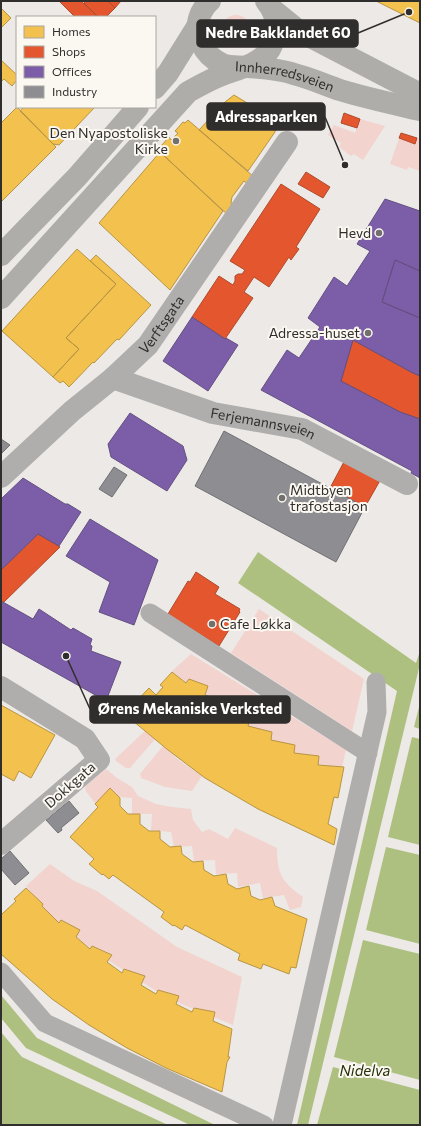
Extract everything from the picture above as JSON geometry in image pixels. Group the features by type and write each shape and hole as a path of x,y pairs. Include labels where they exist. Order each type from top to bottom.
{"main road":[{"path":"156,87 168,73 198,25 206,4 210,1"},
{"path":"198,25 199,38 205,50 211,57 223,64 245,67 258,60 268,52 271,47 276,32 276,21 269,5"},
{"path":"269,5 299,31 420,94"},
{"name":"Innherredsveien","path":"1,298 188,92 215,78 245,67 293,73 341,90 420,110"},
{"path":"1,255 77,177 137,108"}],"street":[{"name":"Verftsgata","path":"1,478 72,411 113,378 148,345 287,142"},
{"name":"Ferjemannsveien","path":"113,378 212,412 302,429 407,484"},
{"path":"150,613 368,753"},
{"path":"282,1125 377,712 376,682"},
{"name":"Dokkgata","path":"1,687 85,739 99,760 1,844"},
{"path":"1,972 45,1023 264,1125"}],"shaded area":[{"path":"236,15 242,16 246,19 249,23 249,35 246,39 242,42 236,43 230,42 226,39 223,35 222,29 223,23 226,19 230,16"},
{"path":"360,119 385,126 363,160 354,154 351,156 339,147 341,143 328,135 334,125 355,133"},
{"path":"401,133 420,139 420,171 408,167 407,170 390,164"},
{"path":"259,609 364,679 352,731 231,653"},
{"path":"191,654 346,750 340,776 290,755 210,702 172,671"},
{"path":"146,730 155,739 130,768 126,768 116,761 115,759"},
{"path":"163,746 180,761 202,776 192,791 165,787 141,778 140,774"},
{"path":"106,769 132,787 138,796 156,804 191,809 193,820 202,832 209,829 228,839 235,828 277,848 278,865 282,877 290,887 303,897 301,907 290,910 284,895 263,898 260,883 238,887 237,873 216,874 215,860 194,861 192,846 174,847 171,832 151,830 152,814 132,814 132,798 118,797 98,807 85,790 86,786"},
{"path":"50,864 74,881 97,891 177,947 242,977 233,1025 167,998 103,957 60,926 26,886"}],"water":[{"name":"Nidelva","path":"258,552 416,663 420,651 420,1125 297,1125 397,691 238,583"},
{"path":"1,995 37,1038 215,1125 1,1125"}],"pier":[{"path":"420,664 420,703 414,727 420,729 420,739 412,737 388,837 420,845 420,855 386,847 366,930 420,944 420,954 363,940 334,1057 420,1080 420,1090 333,1067 317,1125 308,1125"},
{"path":"1,1018 26,1048 190,1125 168,1125 22,1057 1,1032"}],"building: Homes":[{"path":"376,1 420,1 420,23"},
{"path":"1,8 11,18 1,28"},
{"path":"1,60 16,74 16,81 12,86 4,79 1,82"},
{"path":"234,95 272,118 276,124 275,132 248,171 199,130 225,102"},
{"path":"16,108 18,108 56,147 1,202 1,123"},
{"path":"23,108 94,108 59,145 53,144 20,111"},
{"path":"188,120 254,177 249,185 244,181 232,197 231,203 234,207 229,216 160,152 163,148 161,146 169,137 171,140 178,133 175,131 183,122 185,123"},
{"path":"160,152 223,211 170,290 99,223"},
{"path":"77,249 116,284 66,338 79,349 53,377 2,331"},
{"path":"96,255 151,305 119,340 117,339 69,387 63,381 60,383 53,377 79,349 66,338 116,284 90,261"},
{"path":"172,672 186,683 189,679 208,686 205,695 229,703 226,711 250,718 248,726 272,732 271,740 295,745 294,753 319,756 318,765 344,767 338,798 334,797 328,824 337,829 334,845 258,809 205,778 133,721 137,717 129,709 149,688 156,695 163,687 160,685"},
{"path":"1,705 55,735 31,778 19,771 14,781 1,774"},
{"path":"110,788 120,798 120,806 128,814 140,814 140,824 149,831 160,831 160,839 170,847 181,846 182,854 193,862 203,861 204,870 214,876 226,874 228,884 237,889 249,886 251,896 260,900 272,897 275,906 307,919 296,968 291,967 289,974 263,964 261,969 238,960 240,954 185,925 182,930 174,925 173,926 161,917 164,912 113,875 109,879 89,864 94,859 70,837 98,807 95,804"},
{"path":"26,888 43,904 42,906 59,923 61,920 80,930 76,937 90,949 92,946 112,955 107,962 122,973 124,969 145,976 141,985 156,994 158,990 179,996 176,1004 192,1012 194,1008 215,1012 213,1021 232,1029 228,1057 230,1057 227,1062 222,1092 166,1068 127,1048 89,1025 52,999 1,954 1,915 16,901 14,899"}],"building: Shops":[{"path":"59,1 81,1 97,16 74,16"},
{"path":"86,1 108,1 115,8 107,16 97,16 84,3"},
{"path":"108,1 121,1 115,8"},
{"path":"344,113 360,119 357,128 341,123"},
{"path":"401,133 417,138 415,144 399,138"},
{"path":"306,172 330,187 323,198 298,184"},
{"path":"281,184 320,209 296,247 299,249 291,260 289,257 269,287 254,277 244,292 253,298 225,339 192,317 219,276 233,285 235,276 242,274 245,270 230,261"},
{"path":"353,340 420,376 420,419 400,412 341,381"},
{"path":"346,458 382,477 365,507 330,488"},
{"path":"38,534 60,547 3,603 1,601 1,570"},
{"path":"196,572 219,587 215,594 240,609 240,612 219,646 168,614 188,581 190,582"}],"building: Offices":[{"name":"Adressa-huset","path":"385,199 420,211 420,271 395,260 382,302 420,318 420,376 353,340 341,381 400,412 420,419 420,478 411,473 412,471 261,390 287,350 299,358 320,327 308,318 334,277 347,286 370,251 357,244"},
{"path":"395,260 420,271 420,318 382,302"},
{"path":"192,317 225,339 226,338 238,345 208,391 163,361"},
{"path":"130,413 183,446 187,460 167,491 111,457 108,444"},
{"path":"23,478 81,512 59,546 38,534 1,570 1,499"},
{"path":"90,519 158,560 134,625 99,612 110,582 66,556"},
{"path":"1,601 33,619 39,609 71,630 73,628 92,639 90,645 92,646 91,651 121,662 106,701 1,642"}],"building: Industry":[{"name":"Midtbyen trafostasjon","path":"224,431 365,507 336,562 195,486"},
{"path":"1,439 10,445 1,454"},
{"path":"114,467 127,475 112,497 99,489"},
{"path":"69,801 79,813 61,828 62,830 58,833 46,820"},
{"path":"10,851 29,873 15,885 1,869 1,859"}],"place":[{"name":"Nedre Bakklandet 60","path":"409,12"},
{"name":"Den Nyapostoliske Kirke","path":"176,141"},
{"name":"Adressaparken","path":"345,165"},
{"name":"Hevd","path":"379,233"},
{"name":"Adressa-huset","path":"368,333"},
{"name":"Midtbyen trafostasjon","path":"282,498"},
{"name":"Cafe Løkka","path":"212,624"},
{"name":"Ørens Mekaniske Verksted","path":"66,656"}]}
